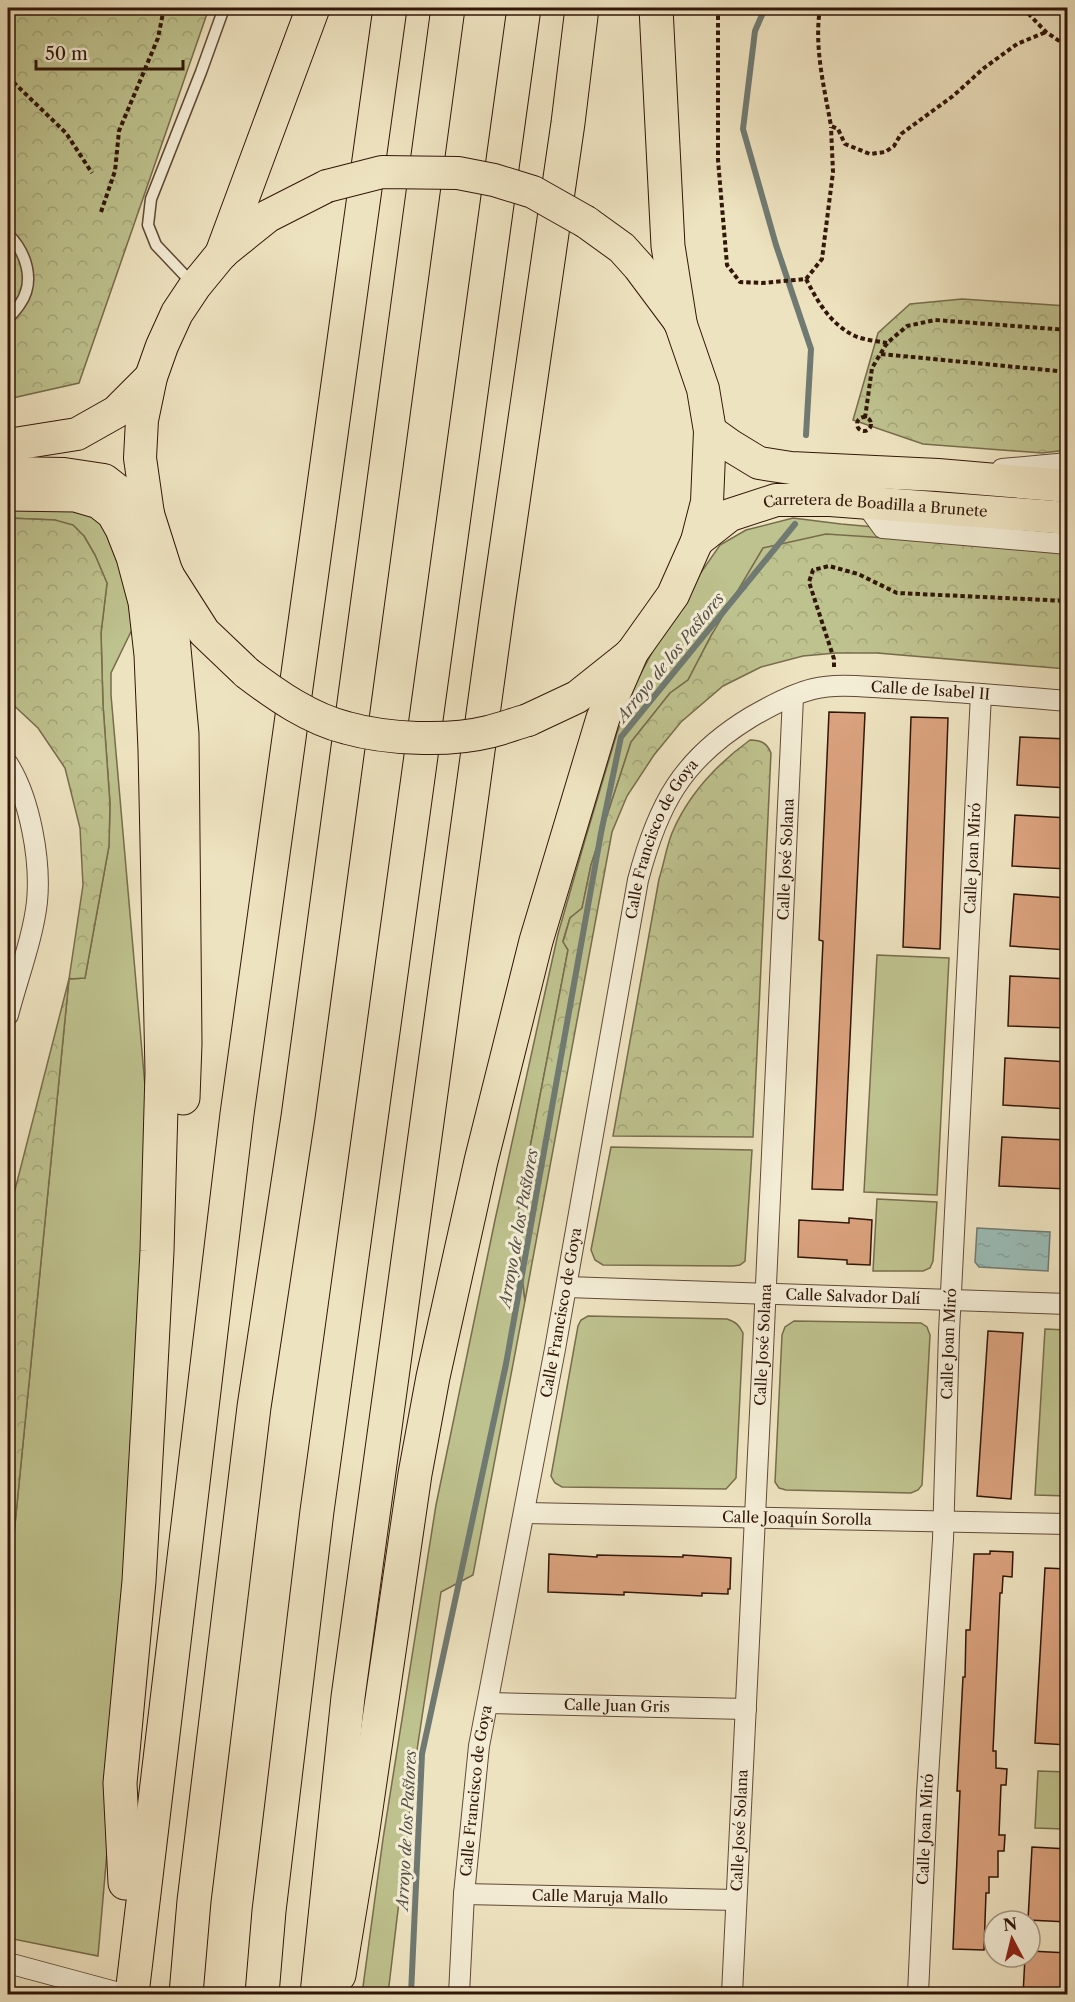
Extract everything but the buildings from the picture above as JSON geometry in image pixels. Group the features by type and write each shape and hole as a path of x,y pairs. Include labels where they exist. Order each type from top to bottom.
{"highway":[{"path":"222,253 313,8"},
{"path":"132,1995 237,1114 390,8"},
{"path":"186,1995 194,1901 254,1407 301,1093 448,8"},
{"path":"262,1995 269,1911 318,1499 524,8"},
{"path":"317,1995 348,1697 498,605 568,123 582,8"},
{"path":"656,8 668,246 680,322"},
{"path":"8,494 75,495 99,502 113,513 133,557 145,602 151,655 156,772 162,1072 149,1416 139,1581 120,1783 125,1883 123,1995"},
{"path":"125,1883 169,1392 180,1220 184,1044 182,734 167,574"},
{"path":"337,1995 415,1474 436,1365 481,1161 536,941 603,718 631,654"}],"main road":[{"path":"414,171 458,173 494,180 533,192 586,222 622,248 680,322 703,389 710,431 707,502 696,541 673,595 631,654 577,697 528,720 486,733 442,737 393,737 345,728 314,716 276,695 246,673 204,632 167,574 148,514 140,458 142,420 151,377 162,346 177,313 195,286 222,253 268,216 327,186 382,172 414,171"},
{"path":"8,445 77,434 116,412 151,377"},
{"path":"710,431 759,463 791,468 938,475 1068,486"},
{"path":"8,473 64,474 104,480 148,514"},
{"name":"Carretera de Boadilla a Brunete","path":"696,541 730,515 776,500 864,502 1068,518"}],"street":[{"path":"938,475 1068,463"},
{"path":"864,502 883,528 1068,544"},
{"name":"Calle de Isabel II","path":"793,697 812,689 835,686 1068,701"},
{"name":"Calle Joan Miró","path":"918,1995 927,1793 944,1522 951,1300 981,694"},
{"name":"Calle Francisco de Goya","path":"459,1995 464,1894 479,1746 567,1287 638,880 648,843 666,801 701,754 733,729 765,709 793,697"},
{"name":"Calle José Solana","path":"732,1995 754,1518 767,1294 793,697"},
{"path":"8,764 27,808 36,857 37,902 8,1015"},
{"name":"Calle Salvador Dalí","path":"567,1287 1068,1304"},
{"name":"Calle Joaquín Sorolla","path":"525,1513 1068,1524"},
{"name":"Calle Juan Gris","path":"488,1703 746,1709"},
{"name":"Calle Maruja Mallo","path":"464,1894 736,1900"},
{"path":"8,1963 123,1995"}],"lane":[{"path":"195,286 156,245 148,225 154,189 224,8"},
{"path":"8,234 27,265 28,287 21,304 8,319"}],"path":[{"path":"101,212 115,171 119,130 158,38 164,8"},
{"path":"718,8 718,160 727,266 740,282 762,283 806,279 822,259 833,172 831,126 819,56 817,26 820,8"},
{"path":"1023,8 1046,32 1068,47"},
{"path":"831,126 838,129 845,144 870,154 885,152 894,146 901,134 953,96 984,68 1017,44 1046,32"},
{"path":"8,77 66,133 92,173"},
{"path":"806,279 821,307 836,324 856,337 887,343"},
{"path":"865,418 872,368 887,343 907,326 935,320 1068,330"},
{"path":"880,354 1068,372"},
{"path":"832,653 809,582 813,570 829,566 858,574 897,593 1068,602"}],"green space":[{"path":"8,8 209,8 79,383 8,399"},
{"path":"962,299 1067,306 1067,450 1042,453 923,444 853,420 878,333 910,304"},
{"path":"8,497 104,513 141,611 111,673 111,695 153,1178 124,1656 98,1956 8,1938 8,1595 69,979 85,978 109,846 110,804 101,633 107,583 84,536 55,520 8,518"},
{"path":"8,518 55,520 73,525 84,536 107,583 101,633 110,804 109,846 85,978 69,979 83,885 80,828 65,768 38,728 8,700"},
{"path":"793,518 1067,544 712,634 688,680 670,693 631,742 591,865 582,909 570,918 563,941 568,950 519,1205 517,1233 525,1301 473,1575 441,1592 417,1750 388,1994 362,1994 383,1839 436,1505 495,1220 558,934 585,840 617,733 634,686 675,610 720,545 746,530"},
{"path":"826,534 1067,550 1067,669 877,653 803,656 761,667 723,686 681,722 654,755 627,796 612,832 525,1301 517,1233 519,1205 568,950 563,942 570,918 582,908 591,865 631,742 670,693 688,680 712,634 763,548"},
{"path":"750,740 763,743 771,753 753,1137 613,1136 659,879 670,839 695,793 726,759"},
{"path":"877,955 949,958 937,1195 864,1192"},
{"path":"69,979 8,1595 8,1217"},
{"path":"611,1147 752,1150 745,1261 733,1266 603,1265 595,1260 591,1250"},
{"path":"877,1199 937,1202 933,1261 930,1268 923,1271 873,1271"},
{"path":"588,1316 727,1319 739,1326 743,1333 736,1478 726,1489 562,1487 555,1483 551,1476 578,1326 581,1320"},
{"path":"794,1321 921,1323 927,1327 930,1335 922,1485 918,1490 911,1493 779,1488 775,1482 782,1335 785,1327"},
{"path":"1045,1329 1067,1330 1067,1496 1035,1495"},
{"path":"1038,1771 1067,1772 1064,1829 1035,1828"}],"water":[{"path":"977,1228 1050,1232 1048,1271 979,1267 975,1262"}],"waterway":[{"name":"Arroyo de los Pastores","path":"765,8 755,31 743,129 776,245 811,349 806,435"},
{"name":"Arroyo de los Pastores","path":"411,1994 422,1754 506,1364 601,833 621,737 795,524"}]}
